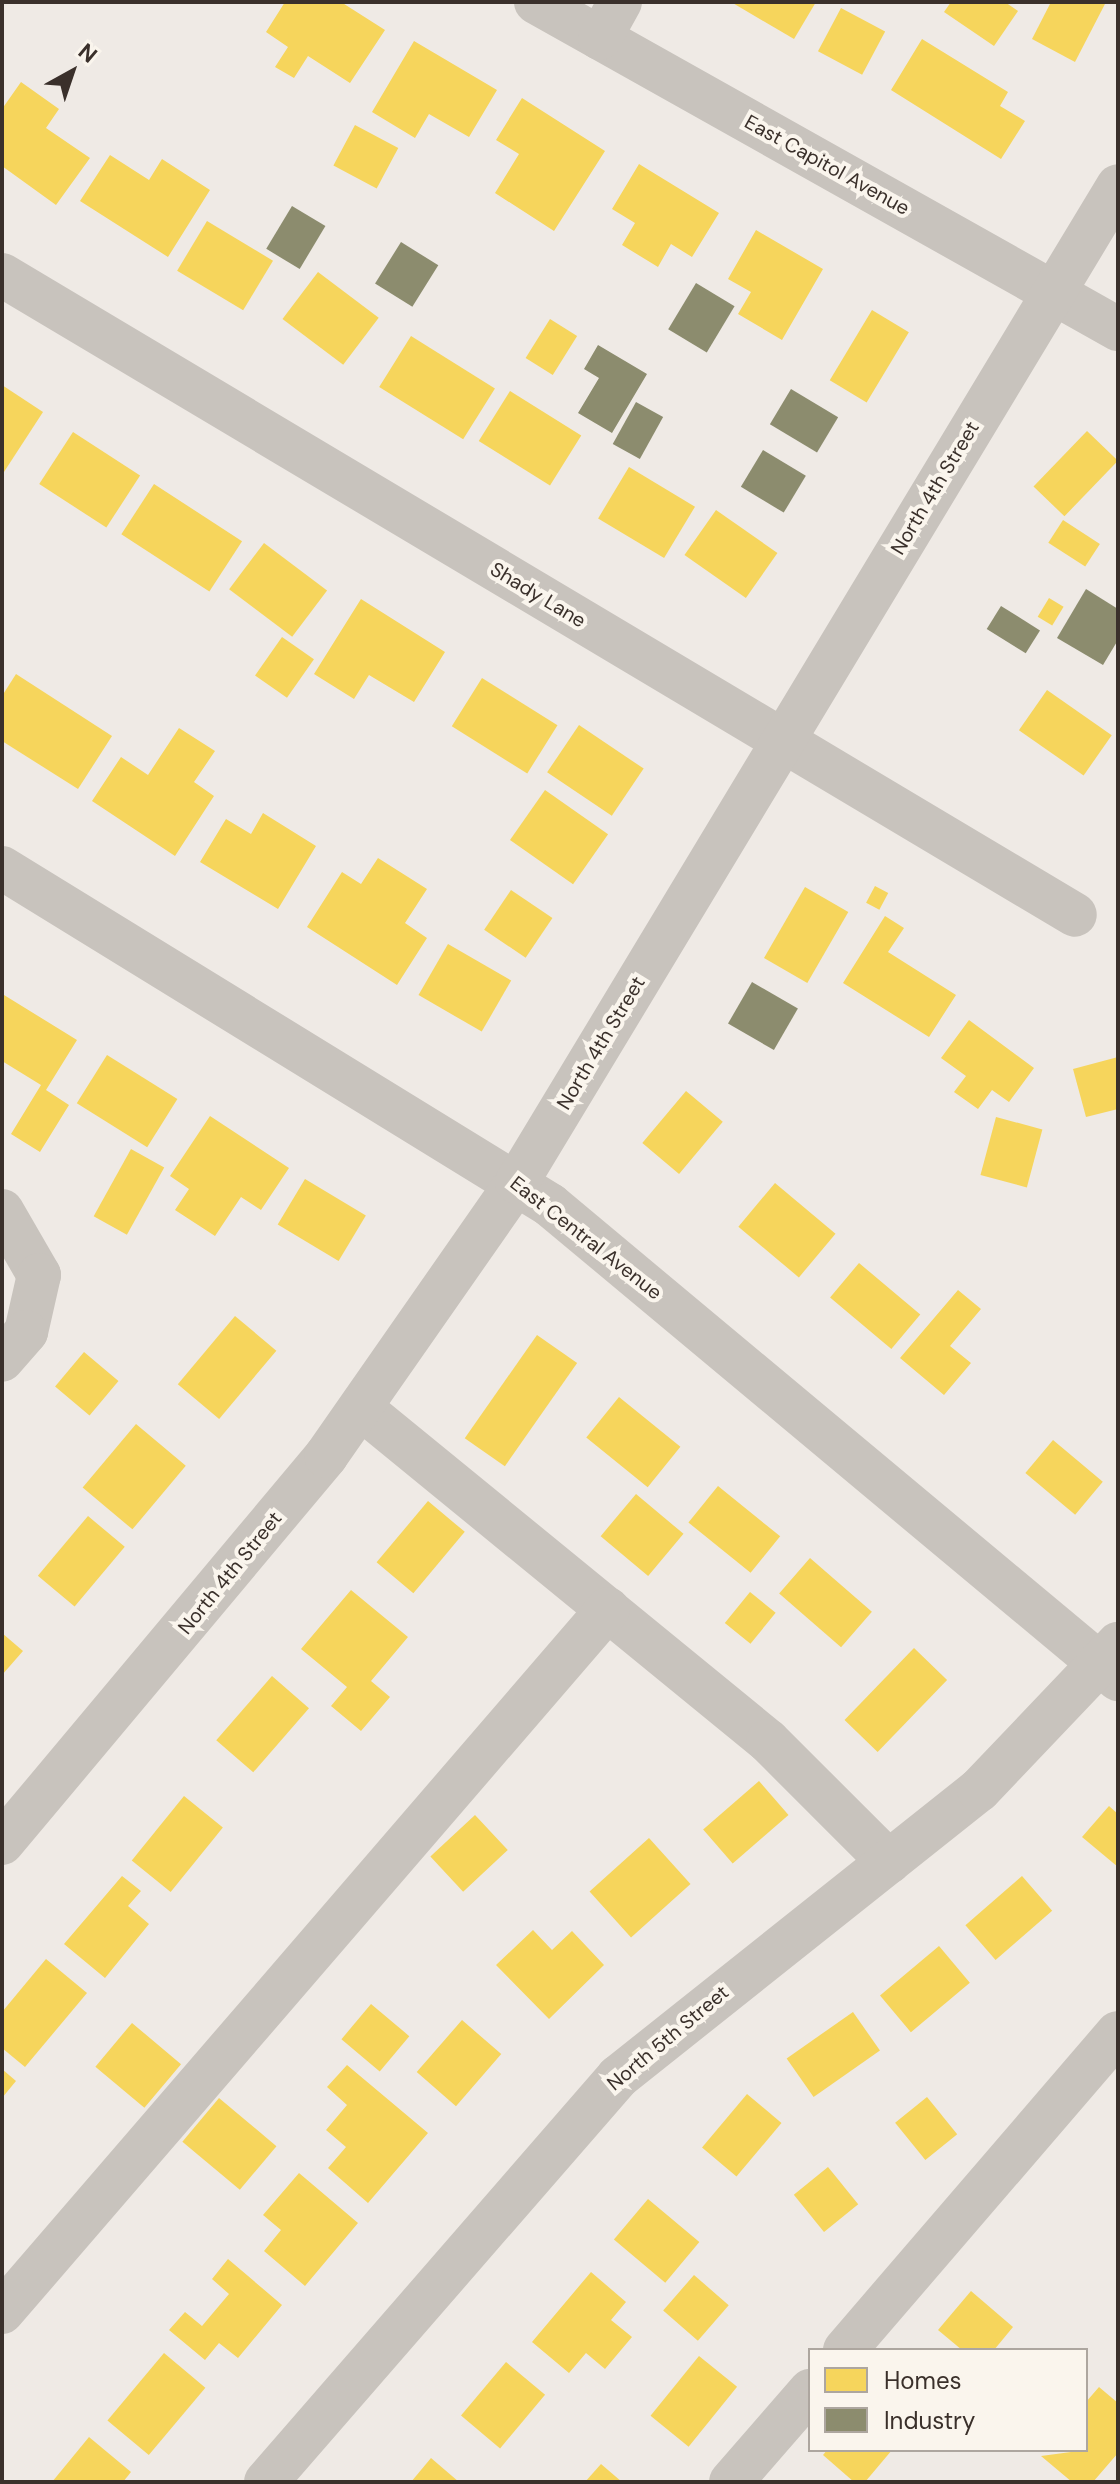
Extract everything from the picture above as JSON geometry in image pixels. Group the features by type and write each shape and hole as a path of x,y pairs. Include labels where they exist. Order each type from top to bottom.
{"street":[{"name":"East Capitol Avenue","path":"536,2 610,20 1118,329"},
{"name":"North 4th Street","path":"2,1843 362,1409 517,1182 1118,186"},
{"name":"Shady Lane","path":"2,275 1075,915"},
{"name":"East Central Avenue","path":"2,868 517,1182 1112,1662"},
{"path":"2,1211 39,1275 26,1332 2,1360"},
{"path":"362,1409 805,1774 889,1862"},
{"path":"2,2312 608,1609"},
{"name":"North 5th Street","path":"266,2482 618,2077 889,1862 1020,1753 1112,1662"},
{"path":"847,2348 1118,2033"},
{"path":"731,2482 808,2393"}],"building: Homes":[{"path":"285,2 341,2 385,30 350,83 308,56 294,78 275,67 288,47 266,32"},
{"path":"731,2 816,2 794,39"},
{"path":"951,2 1005,2 1018,11 994,46 944,12"},
{"path":"1051,2 1106,2 1075,62 1032,39"},
{"path":"841,8 885,31 862,75 818,51"},
{"path":"922,39 1008,92 1000,106 1025,121 1001,159 891,90"},
{"path":"414,41 497,90 469,137 429,114 415,138 372,112"},
{"path":"21,82 59,109 46,128 90,158 56,205 2,166 2,109"},
{"path":"522,98 605,151 554,231 495,193 519,154 496,140"},
{"path":"355,125 398,148 377,189 333,166"},
{"path":"110,155 149,180 162,159 210,190 168,257 80,201"},
{"path":"639,164 719,213 692,257 671,244 658,267 622,245 635,223 612,209"},
{"path":"207,221 273,261 243,310 177,271"},
{"path":"756,230 823,269 782,340 738,314 751,292 728,279"},
{"path":"318,272 379,318 343,365 282,319"},
{"path":"872,310 909,332 867,402 830,380"},
{"path":"550,319 577,336 553,375 526,358"},
{"path":"411,336 495,388 463,439 379,387"},
{"path":"2,385 43,412 2,475"},
{"path":"510,391 581,436 550,486 479,441"},
{"path":"1087,431 1118,461 1064,516 1034,486"},
{"path":"73,432 140,476 106,528 39,484"},
{"path":"629,467 695,507 664,558 598,518"},
{"path":"154,484 242,541 209,592 121,534"},
{"path":"716,510 777,553 746,598 684,555"},
{"path":"1063,520 1100,544 1085,567 1048,543"},
{"path":"264,543 327,591 292,637 229,589"},
{"path":"1049,598 1064,607 1052,626 1038,617"},
{"path":"361,599 445,652 414,702 369,675 354,699 314,674"},
{"path":"282,637 314,659 287,698 255,676"},
{"path":"16,674 112,736 78,789 2,741 2,696"},
{"path":"482,678 557,725 527,774 452,726"},
{"path":"1047,690 1112,735 1084,775 1019,730"},
{"path":"579,725 644,769 612,816 547,772"},
{"path":"179,728 215,751 194,782 214,796 175,856 92,801 121,757 148,775"},
{"path":"545,790 608,834 573,884 510,840"},
{"path":"263,813 316,846 278,909 200,862 226,819 251,834"},
{"path":"378,858 427,889 405,923 427,938 397,985 307,927 342,872 361,884"},
{"path":"875,886 888,893 879,910 866,903"},
{"path":"805,887 848,912 807,983 764,958"},
{"path":"511,890 552,918 526,958 484,930"},
{"path":"885,916 904,928 888,952 956,995 929,1037 843,983"},
{"path":"448,944 511,980 482,1032 418,995"},
{"path":"4,995 77,1040 46,1090 69,1105 40,1152 11,1134 41,1085 2,1061"},
{"path":"969,1020 1034,1068 1009,1102 992,1090 978,1109 954,1092 966,1076 941,1058"},
{"path":"107,1055 177,1099 147,1147 77,1103"},
{"path":"1118,1057 1118,1109 1086,1117 1073,1069"},
{"path":"686,1091 723,1122 679,1174 642,1143"},
{"path":"210,1116 289,1168 261,1210 241,1197 215,1236 175,1210 189,1189 170,1176"},
{"path":"996,1117 1042,1129 1027,1187 980,1175"},
{"path":"131,1149 164,1167 127,1235 94,1216"},
{"path":"305,1179 366,1216 339,1261 278,1224"},
{"path":"775,1183 836,1234 799,1277 738,1227"},
{"path":"859,1263 920,1314 891,1349 830,1297"},
{"path":"958,1290 981,1309 950,1346 971,1363 944,1395 900,1358"},
{"path":"235,1316 276,1351 219,1419 178,1384"},
{"path":"537,1335 577,1363 505,1466 465,1438"},
{"path":"84,1352 118,1381 90,1415 55,1386"},
{"path":"619,1397 680,1447 648,1487 586,1437"},
{"path":"136,1424 186,1466 132,1529 83,1488"},
{"path":"1053,1440 1103,1482 1075,1515 1025,1473"},
{"path":"718,1486 780,1536 751,1573 688,1523"},
{"path":"636,1494 683,1534 648,1576 601,1536"},
{"path":"428,1501 465,1532 413,1593 377,1562"},
{"path":"88,1516 125,1547 75,1607 38,1576"},
{"path":"810,1558 872,1612 841,1647 779,1593"},
{"path":"351,1590 408,1637 371,1681 390,1697 361,1731 331,1706 347,1687 301,1649"},
{"path":"750,1592 776,1613 750,1644 725,1623"},
{"path":"2,1633 23,1651 2,1675"},
{"path":"914,1648 947,1680 878,1752 845,1720"},
{"path":"272,1676 309,1708 253,1772 216,1740"},
{"path":"759,1781 789,1815 733,1864 703,1830"},
{"path":"184,1796 223,1827 171,1892 132,1861"},
{"path":"1109,1806 1118,1814 1118,1867 1082,1837"},
{"path":"475,1815 508,1850 463,1892 430,1857"},
{"path":"649,1838 690,1884 631,1938 590,1892"},
{"path":"122,1876 141,1891 128,1906 149,1924 105,1978 64,1944"},
{"path":"1022,1876 1052,1911 996,1960 965,1925"},
{"path":"533,1930 552,1950 572,1931 604,1965 549,2019 496,1965"},
{"path":"939,1946 970,1983 911,2032 880,1995"},
{"path":"46,1959 87,1993 25,2067 2,2048 2,2012"},
{"path":"371,2004 409,2036 380,2071 341,2039"},
{"path":"853,2012 880,2051 814,2097 787,2058"},
{"path":"462,2020 501,2054 456,2106 417,2072"},
{"path":"132,2023 181,2064 144,2108 95,2067"},
{"path":"347,2065 428,2133 368,2203 328,2168 346,2147 326,2130 347,2105 327,2087"},
{"path":"2,2069 16,2081 2,2098"},
{"path":"747,2094 781,2123 736,2177 702,2148"},
{"path":"927,2097 957,2134 925,2160 895,2123"},
{"path":"219,2098 276,2146 240,2190 182,2142"},
{"path":"828,2167 858,2204 824,2232 794,2195"},
{"path":"299,2173 358,2223 305,2286 264,2251 281,2230 263,2215"},
{"path":"648,2199 699,2242 665,2283 614,2240"},
{"path":"228,2259 282,2305 238,2358 219,2343 205,2360 169,2330 185,2312 202,2326 229,2294 212,2279"},
{"path":"591,2272 626,2302 611,2320 632,2337 605,2369 586,2353 569,2373 532,2342"},
{"path":"694,2275 729,2305 698,2341 663,2310"},
{"path":"971,2291 1013,2327 996,2348 960,2348 938,2330"},
{"path":"164,2353 205,2388 149,2455 107,2420"},
{"path":"699,2356 737,2387 689,2447 651,2416"},
{"path":"506,2362 545,2395 500,2448 461,2416"},
{"path":"1099,2387 1118,2403 1118,2453 1093,2482 1072,2482 1041,2456 1088,2452 1088,2400"},
{"path":"89,2437 131,2472 123,2482 52,2482"},
{"path":"825,2452 890,2452 865,2482 854,2482 823,2455"},
{"path":"431,2458 459,2482 411,2482"},
{"path":"601,2464 622,2482 585,2482"}],"building: Industry":[{"path":"292,206 325,226 300,269 266,249"},
{"path":"401,242 438,265 412,307 375,284"},
{"path":"696,283 735,306 707,352 668,329"},
{"path":"598,345 647,374 612,433 578,413 599,378 584,369"},
{"path":"791,389 838,417 817,452 770,424"},
{"path":"636,402 663,417 640,459 613,444"},
{"path":"763,450 806,476 784,513 741,487"},
{"path":"1086,589 1118,609 1118,640 1103,665 1057,638"},
{"path":"1001,606 1040,630 1026,653 987,629"},
{"path":"752,982 798,1008 774,1050 728,1024"}]}
